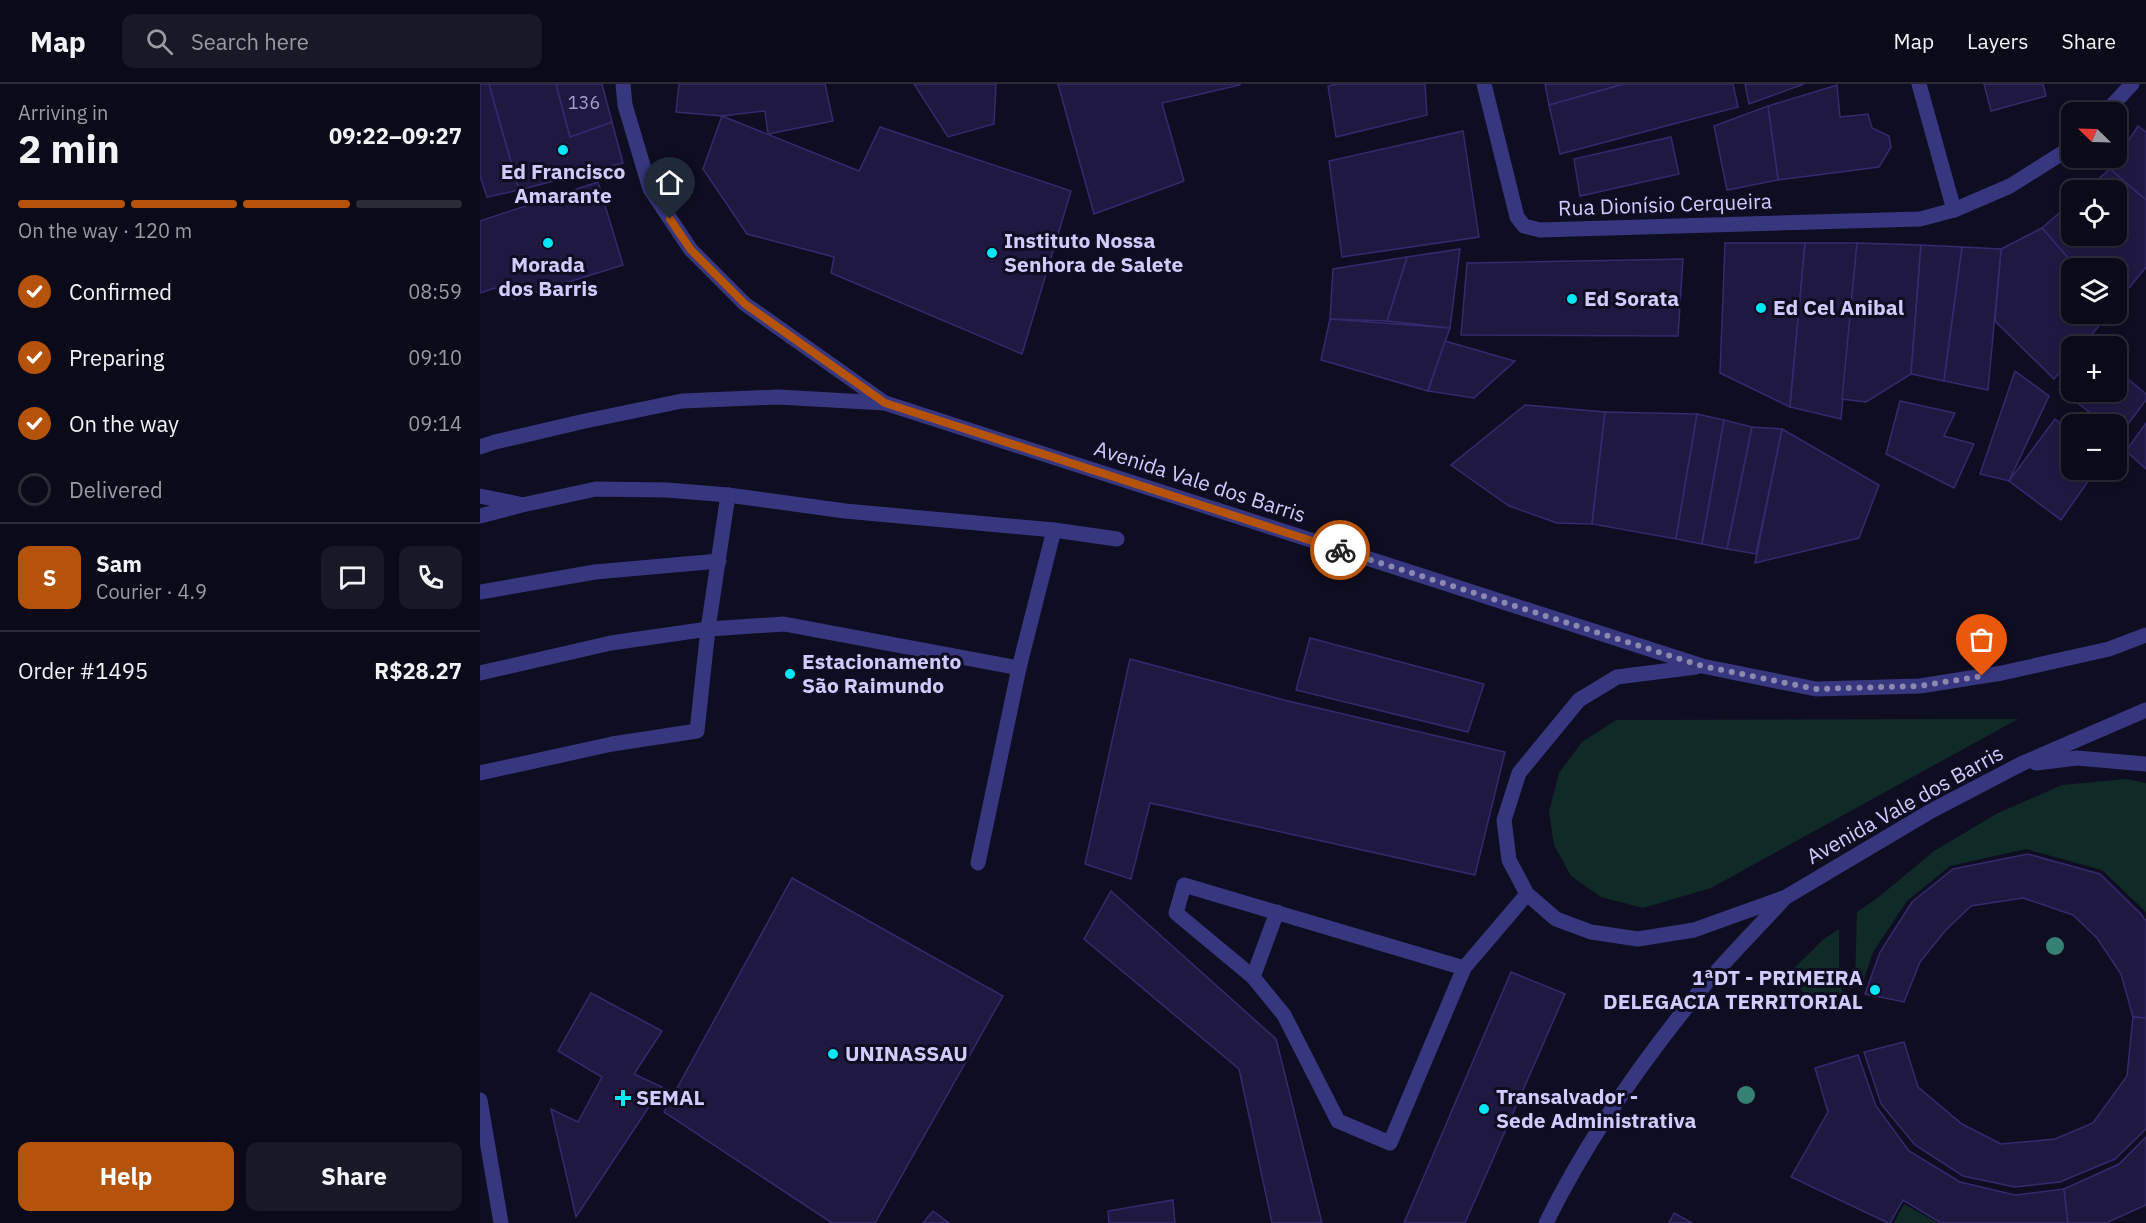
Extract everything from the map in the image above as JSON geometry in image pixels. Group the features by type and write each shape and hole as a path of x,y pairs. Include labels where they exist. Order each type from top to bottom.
{"street":[{"path":"623,84 625,105 650,189 691,250 745,304 885,403"},
{"name":"Rua Dionísio Cerqueira","path":"1484,84 1517,217 1524,226 1540,230 1920,219 1954,210"},
{"path":"1919,84 1954,210 2010,186 2061,154"},
{"path":"2115,102 2132,84"},
{"name":"Avenida Vale dos Barris","path":"480,447 563,426 682,401 778,396 885,403 1702,666 1816,689 1920,686 2024,668 2109,649 2146,635"},
{"path":"480,516 596,489 667,490 728,495 845,511 1054,530 1117,539"},
{"path":"480,773 612,744 697,731 708,629 728,495"},
{"path":"480,496 522,505"},
{"path":"978,863 1019,668 1054,530"},
{"path":"480,592 595,572 719,561"},
{"path":"480,673 611,643 708,629 784,624 1019,668"},
{"path":"1702,666 1617,677 1579,700 1519,773 1504,819 1509,860 1527,894 1556,919 1591,932 1638,939 1694,930 1786,897"},
{"name":"Avenida Vale dos Barris","path":"1786,897 1931,811 2021,764 2146,710"},
{"path":"2021,764 2077,758 2146,764"},
{"path":"1464,969 1184,885 1176,913 1253,977 1284,1015 1338,1121 1390,1143 1464,969 1527,894"},
{"path":"1546,1223 1583,1152 1632,1078 1695,997 1786,897"},
{"path":"1253,977 1277,912"},
{"path":"480,1100 501,1223"}],"green space":[{"path":"2018,719 1711,888 1643,908 1601,897 1571,876 1554,845 1549,812 1559,773 1582,742 1616,720"},
{"path":"2126,779 2146,783 2146,912 2102,870 2026,849 1950,866 1907,901 1873,952 1863,982 1855,981 1857,912 1934,851 1996,814 2062,785"},
{"path":"1839,929 1839,971 1844,1004 1828,1008 1813,1002 1787,975 1824,939"},
{"path":"1904,1204 1938,1223 1894,1223"}],"building":[{"path":"480,84 489,84 519,190 487,197 480,176"},
{"name":"Ed Francisco Amarante","path":"489,84 556,84 570,137 612,122 623,163 519,190"},
{"path":"556,84 602,84 612,122 570,137"},
{"path":"679,84 825,84 833,121 768,134 765,111 722,116 676,112"},
{"path":"914,84 996,84 994,124 948,137"},
{"path":"1058,84 1240,85 1162,103 1184,181 1094,214"},
{"path":"1337,84 1425,84 1427,115 1336,137 1328,86"},
{"path":"1545,84 1624,84 1549,105"},
{"path":"1624,84 1733,84 1738,107 1560,154 1549,105"},
{"path":"1745,84 1804,84 1749,104"},
{"path":"1984,84 2043,84 2046,96 1991,111"},
{"path":"1837,85 1840,117 1868,114 1872,128 1889,136 1891,147 1879,167 1778,180 1768,106"},
{"path":"1768,106 1778,180 1727,190 1714,126"},
{"path":"722,116 859,171 880,127 1071,191 1022,354 831,273 834,257 747,234 703,169"},
{"path":"2138,126 2146,132 2146,200 2127,184 2127,180 2123,180 2110,169 2127,168 2127,143"},
{"path":"1463,131 1479,237 1342,257 1329,161"},
{"path":"1671,137 1679,174 1580,196 1574,159"},
{"path":"2110,169 2123,180 2097,180"},
{"name":"Morada dos Barris","path":"598,182 623,265 514,299 508,284 480,293 480,221"},
{"path":"2127,184 2146,200 2146,267 2127,290 2127,258 2068,258 2042,228 2061,212 2061,246 2127,246"},
{"path":"2042,228 2068,258 2061,258 2061,324 2101,324 2090,336 2061,336 2061,371 2054,379 1995,321 2001,249"},
{"name":"Ed Cel Anibal","path":"1725,243 1805,243 1790,407 1720,373"},
{"path":"1805,243 1857,243 1841,419 1790,407"},
{"path":"1857,243 1921,245 1911,374 1866,402 1842,399"},
{"path":"1921,245 1962,247 1944,381 1911,374"},
{"path":"1962,247 2001,249 1988,390 1944,381"},
{"path":"1460,249 1450,328 1387,321 1407,257"},
{"path":"1407,257 1387,321 1330,319 1333,269"},
{"name":"Ed Sorata","path":"1683,259 1678,336 1461,335 1467,263"},
{"path":"1330,319 1450,328 1428,391 1321,360"},
{"path":"1445,341 1515,361 1474,398 1428,391"},
{"path":"2015,371 2049,396 2009,481 1980,474"},
{"path":"2127,378 2146,394 2146,400 2127,425 2127,414 2092,414 2076,402 2127,402"},
{"path":"1900,401 1955,413 1944,436 1974,444 1954,488 1886,454"},
{"path":"1525,405 1605,412 1592,524 1557,523 1509,506 1451,465"},
{"path":"1605,412 1697,414 1676,539 1592,524"},
{"path":"1697,414 1724,420 1702,544 1676,539"},
{"path":"2055,419 2061,424 2061,480 2089,480 2061,520 2009,481"},
{"path":"1724,420 1752,427 1727,549 1702,544"},
{"path":"2146,423 2146,469 2127,450"},
{"path":"1752,427 1782,429 1756,554 1727,549"},
{"path":"1782,429 1879,485 1859,538 1755,563"},
{"path":"1310,638 1484,684 1468,732 1296,690"},
{"path":"1130,659 1284,700 1505,752 1475,875 1150,803 1131,879 1085,864"},
{"path":"2028,854 2100,874 2141,914 2146,921 2146,1018 2133,1017 2121,974 2097,938 2073,915 2023,898 1971,906 1945,931 1920,962 1904,1002 1865,994 1880,952 1912,902 1953,869"},
{"name":"UNINASSAU","path":"792,878 1003,996 875,1223 832,1223 664,1112"},
{"path":"1111,891 1276,1039 1322,1223 1272,1223 1239,1069 1084,939"},
{"name":"Transalvador - Sede Administrativa","path":"1511,972 1565,994 1465,1223 1404,1223"},
{"name":"SEMAL","path":"591,993 662,1031 634,1074 662,1087 576,1217 551,1109 578,1122 602,1077 558,1051"},
{"path":"2133,1017 2146,1018 2146,1129 2115,1159 2060,1182 2015,1187 1963,1176 1915,1145 1881,1104 1864,1052 1904,1042 1918,1087 1962,1124 2001,1144 2055,1139 2093,1123 2127,1076"},
{"path":"1858,1055 1876,1106 1909,1151 1960,1182 2015,1195 2064,1189 2068,1223 1941,1223 1903,1200 1888,1223 1791,1177 1828,1112 1815,1068"},
{"path":"2146,1137 2146,1205 2106,1223 2068,1223 2064,1189 2119,1164"},
{"path":"1173,1200 1175,1223 1109,1223 1108,1211"},
{"path":"933,1211 949,1223 923,1223"},
{"path":"1674,1213 1692,1223 1669,1223"}],"way so far":[{"path":"1340,550 1702,666 1816,689 1920,686 1982,676"}],"place":[{"name":"Ed Francisco Amarante","path":"563,150"},
{"name":"Morada dos Barris","path":"548,243"},
{"name":"Instituto Nossa Senhora de Salete","path":"992,253"},
{"name":"Ed Sorata","path":"1572,299"},
{"name":"Ed Cel Anibal","path":"1761,308"},
{"name":"Estacionamento São Raimundo","path":"790,674"},
{"name":"1ªDT - PRIMEIRA DELEGACIA TERRITORIAL","path":"1875,990"},
{"name":"UNINASSAU","path":"833,1054"},
{"name":"SEMAL","path":"623,1098"},
{"name":"Transalvador - Sede Administrativa","path":"1484,1109"}],"route":[{"path":"670,219 691,250 745,304 885,403 1340,550"}]}
